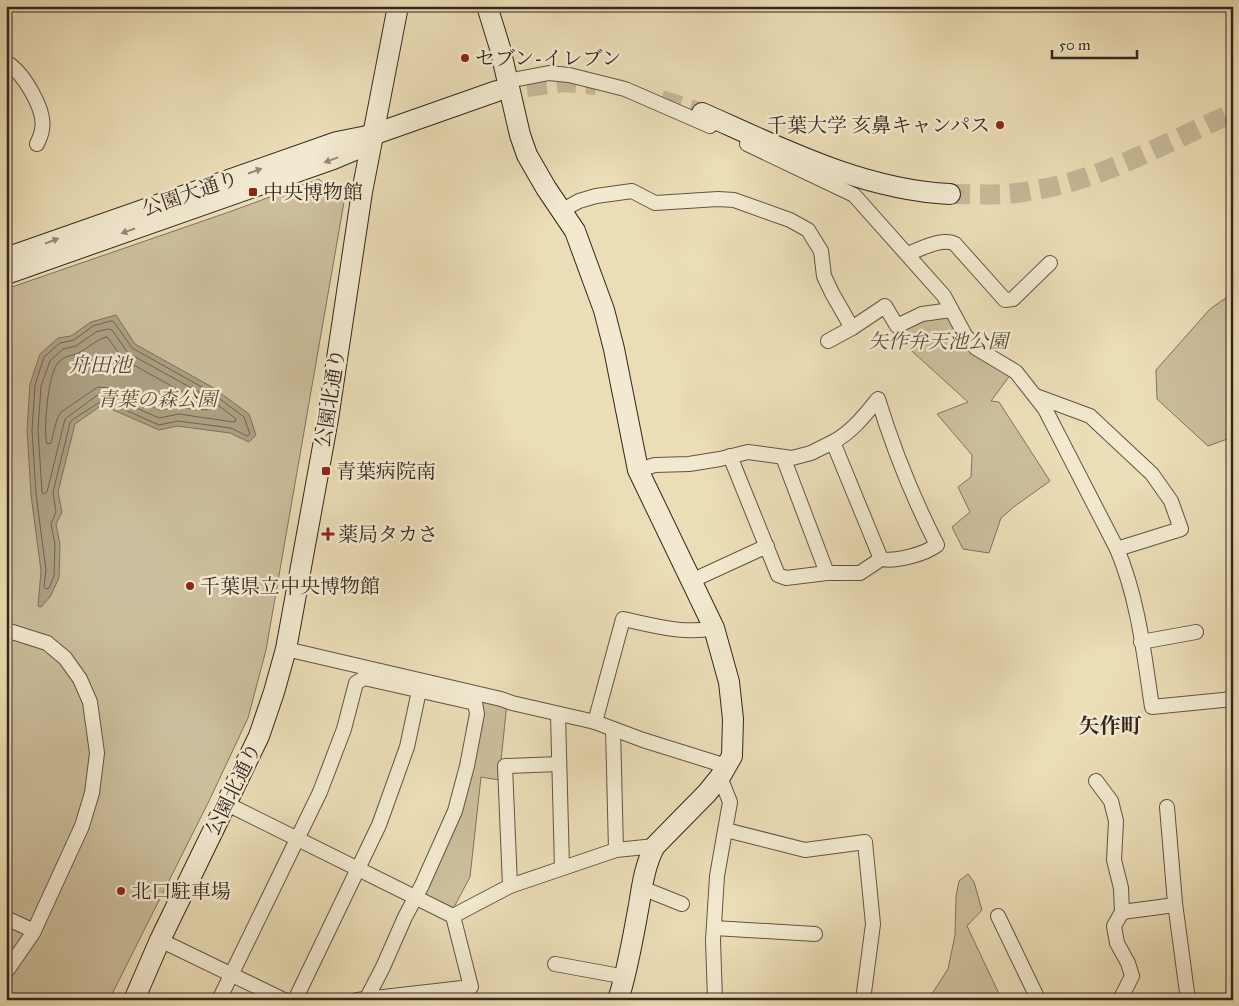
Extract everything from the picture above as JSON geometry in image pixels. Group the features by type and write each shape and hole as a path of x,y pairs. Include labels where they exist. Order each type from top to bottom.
{"street":[{"name":"公園北通り","path":"134,1000 160,940 259,736 286,649 328,419 360,202 398,6"},
{"path":"487,6 500,48 502,86 527,155 575,232 604,310 614,349 638,470 714,628 728,682 733,719 732,756 723,772 655,846 650,855 626,977 618,1000"},
{"path":"6,62 14,67 30,88 42,118 43,128 37,144"},
{"path":"372,135 502,86 549,73 569,74 625,89 662,104 854,195 944,296 965,335 976,348 1016,372 1045,409 1125,567 1133,598 1152,707 1233,699"},
{"path":"702,114 854,176 910,190 950,194"},
{"name":"公園大通り","path":"6,258 337,142 372,135"},
{"name":"公園大通り","path":"6,274 337,157 357,149 372,135"},
{"path":"561,211 578,202 596,196 632,191 655,203 718,199 734,200 790,220 808,230 821,251 824,276 852,328"},
{"path":"907,254 949,240 955,244 1005,300 1014,299 1050,264"},
{"path":"828,340 852,328 885,306 897,326 922,314 951,310"},
{"path":"1036,396 1090,416 1152,474 1171,502 1181,528 1117,549"},
{"path":"638,470 655,465 689,464 748,452 792,458 811,453 833,442 855,427 878,399 906,482 937,545 931,550 891,561 881,559 860,573 828,573 786,578 778,575 730,456"},
{"path":"833,442 881,559"},
{"path":"784,457 828,573"},
{"path":"691,581 767,546"},
{"path":"594,722 623,619 666,628 702,631 714,628"},
{"path":"6,630 47,643 65,658 80,680 90,702 97,753 92,793 82,826 34,931 6,972"},
{"path":"1141,642 1196,632"},
{"path":"286,649 594,722 723,772"},
{"path":"219,1000 320,792 344,729 356,684 364,678 475,703 477,714 467,766 455,811 416,896 362,999"},
{"path":"295,1000 379,825 407,747 419,691"},
{"path":"558,714 562,868"},
{"path":"613,729 616,850"},
{"path":"510,886 505,766 559,764"},
{"path":"715,1000 714,928 717,876 730,802 723,772"},
{"path":"1096,781 1110,801 1116,821 1114,860 1121,888 1122,912 1114,926 1117,943 1128,963 1132,976 1120,1000"},
{"path":"225,803 453,916 471,987 362,999"},
{"path":"1167,807 1175,906 1188,1000"},
{"path":"726,830 805,850 865,842 873,924 863,1000"},
{"path":"453,916 510,886 616,850 655,846"},
{"path":"642,888 682,904"},
{"path":"1122,912 1175,906"},
{"path":"998,916 1037,1000"},
{"path":"6,918 34,931"},
{"path":"714,928 815,934"},
{"path":"160,940 284,1000"},
{"path":"555,964 626,977"}],"green space":[{"name":"青葉の森公園","path":"319,179 344,202 266,650 248,718 209,801 109,1000 6,1000 6,289"},
{"path":"1233,293 1233,437 1208,446 1157,399 1156,370 1210,309"},
{"name":"矢作弁天池公園","path":"952,316 1011,374 991,401 999,402 1050,481 1001,518 989,553 963,549 952,527 970,512 958,487 971,477 972,455 937,414 968,402 893,334 931,317"},
{"path":"483,698 507,703 499,780 481,777 470,877 453,909 421,893 470,767"},
{"path":"968,874 974,882 982,910 967,926 1002,1000 928,1000 948,969 955,935 956,896 959,881"}],"water":[{"name":"舟田池","path":"116,315 135,344 212,387 249,414 256,435 249,442 230,433 177,426 159,430 102,405 75,424 58,492 62,512 56,524 60,544 59,578 50,597 41,607 38,606 41,571 31,495 27,430 30,384 40,354 58,338 71,336 91,322"}],"tunnel":[{"path":"497,91 564,82 596,85"},
{"path":"661,100 702,113"},
{"path":"950,194 1010,194 1057,186 1134,159 1233,113"}],"place":[{"name":"セブン-イレブン","path":"465,58"},
{"name":"千葉大学 亥鼻キャンパス","path":"1000,125"},
{"name":"中央博物館","path":"253,192"},
{"name":"青葉病院南","path":"326,471"},
{"name":"薬局タカさ","path":"328,534"},
{"name":"千葉県立中央博物館","path":"190,586"},
{"name":"北口駐車場","path":"121,891"}],"district":[{"name":"矢作町","path":"1110,726"}]}
